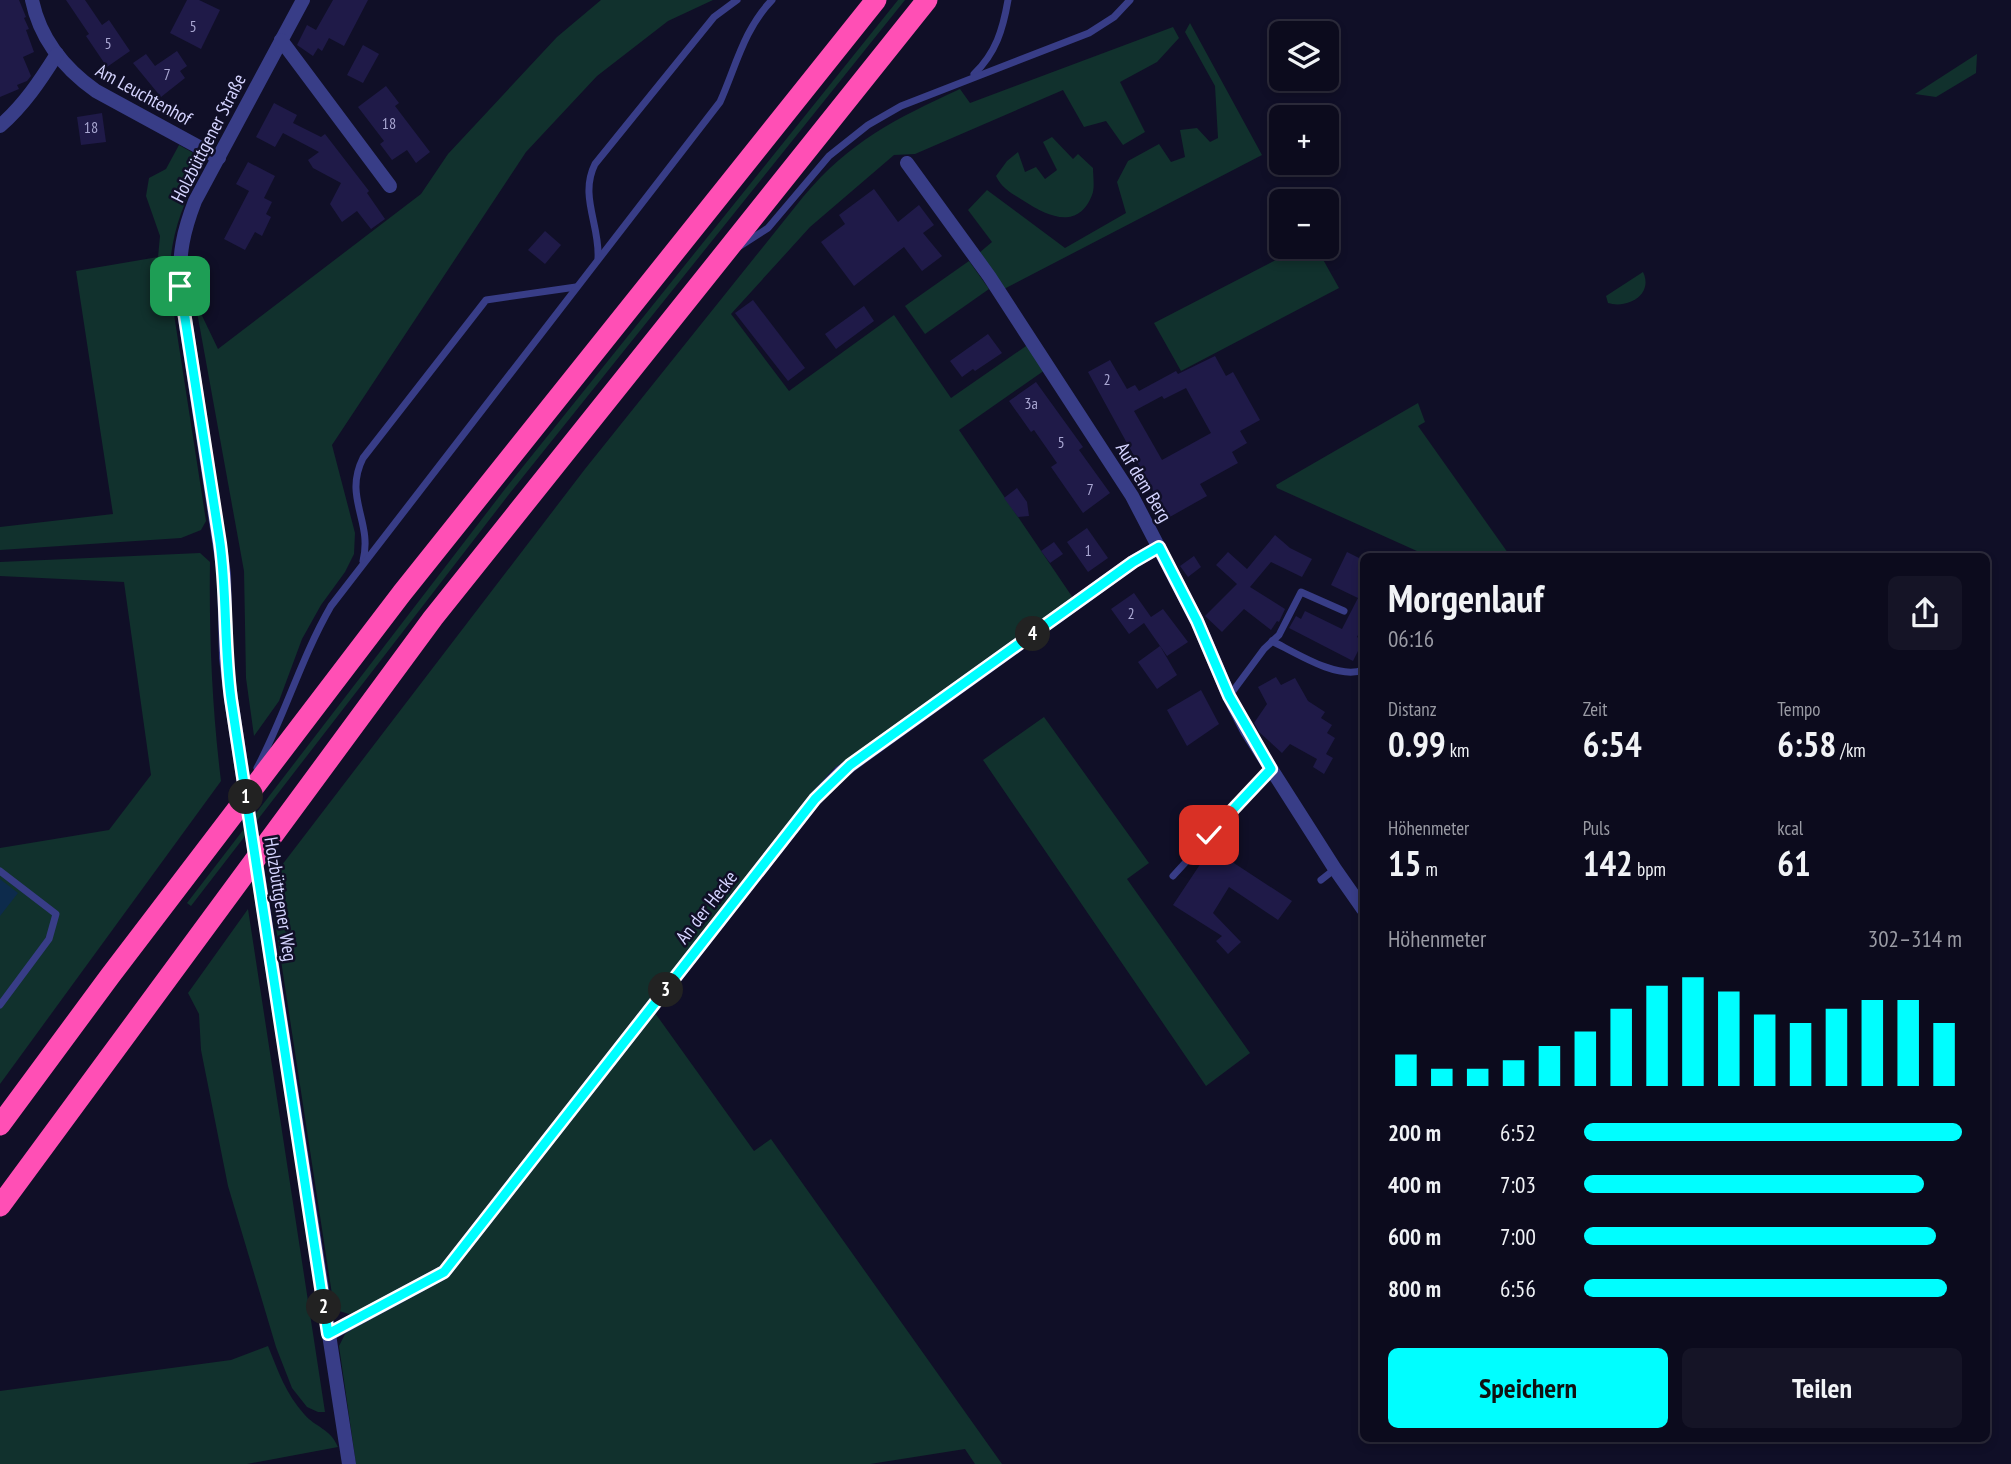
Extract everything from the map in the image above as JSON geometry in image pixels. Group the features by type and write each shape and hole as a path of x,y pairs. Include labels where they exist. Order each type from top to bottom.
{"highway":[{"path":"0,1125 235,810 410,582 876,0"},
{"path":"0,1206 433,618 927,0"}],"street":[{"name":"Am Leuchtenhof","path":"33,0 40,25 57,54 80,80 219,158"},
{"name":"Holzbüttgener Straße","path":"179,256 191,210 303,0"},
{"path":"281,40 390,186"},
{"path":"0,126 34,91 57,54"},
{"name":"Auf dem Berg","path":"907,163 989,276 1132,496 1197,621 1229,696 1271,769 1360,905"},
{"name":"Holzbüttgener Weg","path":"179,256 180,286 223,564 226,658 231,699 349,1464"},
{"name":"An der Hecke","path":"328,1334 444,1272 831,782 850,765 1159,547"}],"lane":[{"path":"598,259 597,235 587,192 595,164 714,17 737,0"},
{"path":"235,810 271,742 321,623 362,565 720,102 748,33 772,0"},
{"path":"971,77 985,64 995,49 1003,29 1008,0"},
{"path":"714,264 768,228 830,156 869,125 901,106 1089,33 1114,17 1130,0"},
{"path":"362,565 366,549 365,534 355,492 355,480 363,458 379,437 486,300 576,287"},
{"path":"1229,696 1264,649 1284,628 1301,592 1344,611"},
{"path":"1272,641 1338,671 1351,674 1360,671"},
{"path":"1173,876 1271,769"},
{"path":"1321,880 1335,869"},
{"path":"0,871 56,914 49,939 0,1005"}],"green space":[{"path":"601,0 713,0 668,21 597,76 526,152 332,445 355,533 354,554 302,639 279,701 254,736 246,678 244,571 195,301 218,349 421,194 448,154 557,37"},
{"path":"898,0 905,0 510,493 191,906 187,903 505,489"},
{"path":"1190,23 1262,155 1004,289 979,253 992,242 968,210 987,190 1065,248 1126,213 1117,182 1128,161 1159,144 1171,162 1185,157 1180,130 1197,128 1210,142 1218,138 1215,86 1185,32"},
{"path":"1173,27 1179,38 1157,62 1120,82 1145,132 1123,145 1106,121 1084,127 1063,90 915,154 894,155 810,227 731,314 789,391 894,315 951,398 1029,344 1045,370 959,430 1073,598 832,770 436,1271 371,1306 349,1314 339,1311 333,1301 269,882 585,469 803,197 838,161 875,133 960,89 970,103"},
{"path":"1977,54 1976,73 1936,97 1915,94"},
{"path":"1052,137 1073,159 1078,154 1093,168 1092,195 1079,213 1070,217 1052,215 1033,207 1008,191 996,176 1018,152 1025,172 1036,167 1045,179 1057,170 1043,142"},
{"path":"179,145 195,154 200,172 177,225 171,252 169,282 206,521 201,530 181,538 0,550 0,527 113,514 76,271 158,257 160,236 146,196 149,178 166,169"},
{"path":"1278,259 1323,259 1339,288 1181,371 1154,323"},
{"path":"969,261 989,289 925,334 905,306"},
{"path":"1643,272 1645,287 1637,298 1623,304 1608,303 1606,296"},
{"path":"1418,403 1425,422 1418,426 1508,553 1421,553 1277,488 1276,485"},
{"path":"200,553 210,562 212,672 221,781 0,1084 0,848 109,830 151,775 124,582 0,576 0,562"},
{"path":"1044,717 1149,863 1127,879 1250,1053 1206,1086 983,760"},
{"path":"248,909 325,1412 307,1407 292,1388 276,1347 228,1186 201,1050 199,1014 188,993"},
{"path":"655,1013 754,1151 771,1139 1002,1464 975,1464 965,1449 870,1464 356,1464 339,1346 345,1334 355,1326 444,1280"},
{"path":"268,1346 292,1398 309,1419 331,1436 338,1447 247,1464 0,1464 0,1391 231,1360"}],"water":[{"path":"0,879 18,893 0,916"}],"building":[{"path":"0,0 19,0 34,52 23,57 31,76 17,85 19,89 0,97"},
{"path":"66,0 85,0 102,25 109,20 130,51 107,67"},
{"path":"187,0 199,0 220,10 201,49 170,33"},
{"path":"333,0 368,0 344,46 329,38 322,51 318,48 313,56 297,45 307,25 316,30"},
{"path":"363,45 379,54 363,83 347,75"},
{"path":"177,51 187,66 180,71 185,78 161,97 133,63 146,54 155,66"},
{"path":"386,86 399,103 395,106 430,152 416,163 407,150 392,160 380,144 384,141 358,107"},
{"path":"274,103 297,115 293,123 321,137 325,134 369,191 367,193 385,219 371,229 357,211 342,222 330,204 341,183 313,168 308,160 319,152 283,133 275,147 256,137"},
{"path":"102,113 106,142 81,145 77,117"},
{"path":"248,162 275,176 264,198 272,202 266,214 271,217 262,236 255,232 245,250 224,239 249,191 236,184"},
{"path":"874,189 898,222 919,205 934,225 923,233 942,256 922,271 904,247 854,286 821,242 845,224 839,215"},
{"path":"545,231 561,245 545,264 528,250"},
{"path":"753,300 805,368 788,381 735,313"},
{"path":"864,306 874,321 836,349 825,334"},
{"path":"988,334 1002,353 962,377 950,361"},
{"path":"1215,356 1226,376 1233,372 1260,420 1240,431 1247,443 1232,452 1238,463 1200,484 1207,496 1168,518 1088,372 1110,360 1127,389 1135,385 1139,391 1176,371 1178,374","holes":["1186,388 1211,433 1162,460 1134,411 1162,396 1164,399"]},
{"path":"1036,382 1083,447 1079,450 1110,493 1083,513 1051,467 1057,463 1009,401"},
{"path":"1017,488 1027,502 1029,516 1018,517 1004,498"},
{"path":"1087,528 1108,558 1088,572 1067,542"},
{"path":"1275,535 1290,548 1312,559 1302,577 1271,562 1250,587 1285,609 1279,622 1277,621 1271,630 1244,609 1222,632 1205,616 1237,584 1216,565 1228,552 1247,569"},
{"path":"1054,542 1063,554 1050,563 1041,551"},
{"path":"1347,552 1360,558 1360,631 1357,637 1360,639 1360,647 1353,661 1289,628 1296,616 1301,619 1305,611 1342,629 1358,598 1331,585"},
{"path":"1194,556 1201,567 1188,577 1180,566"},
{"path":"1134,593 1151,617 1163,609 1188,642 1167,656 1144,623 1129,634 1111,609"},
{"path":"1160,646 1177,675 1157,689 1138,662"},
{"path":"1276,677 1281,685 1295,678 1308,701 1325,712 1321,718 1332,725 1327,733 1335,738 1326,754 1333,758 1324,774 1313,767 1317,759 1290,744 1282,753 1259,732 1254,723 1267,704 1258,687"},
{"path":"1201,690 1219,724 1187,746 1167,710"},
{"path":"1211,848 1292,901 1278,920 1229,887 1213,913 1241,942 1228,954 1216,941 1222,936 1173,905"}],"route":[{"path":"180,286 224,574 226,658 231,699 328,1334 444,1272 831,782 850,765 1133,562 1159,547 1197,621 1229,696 1271,769 1209,835"}]}
